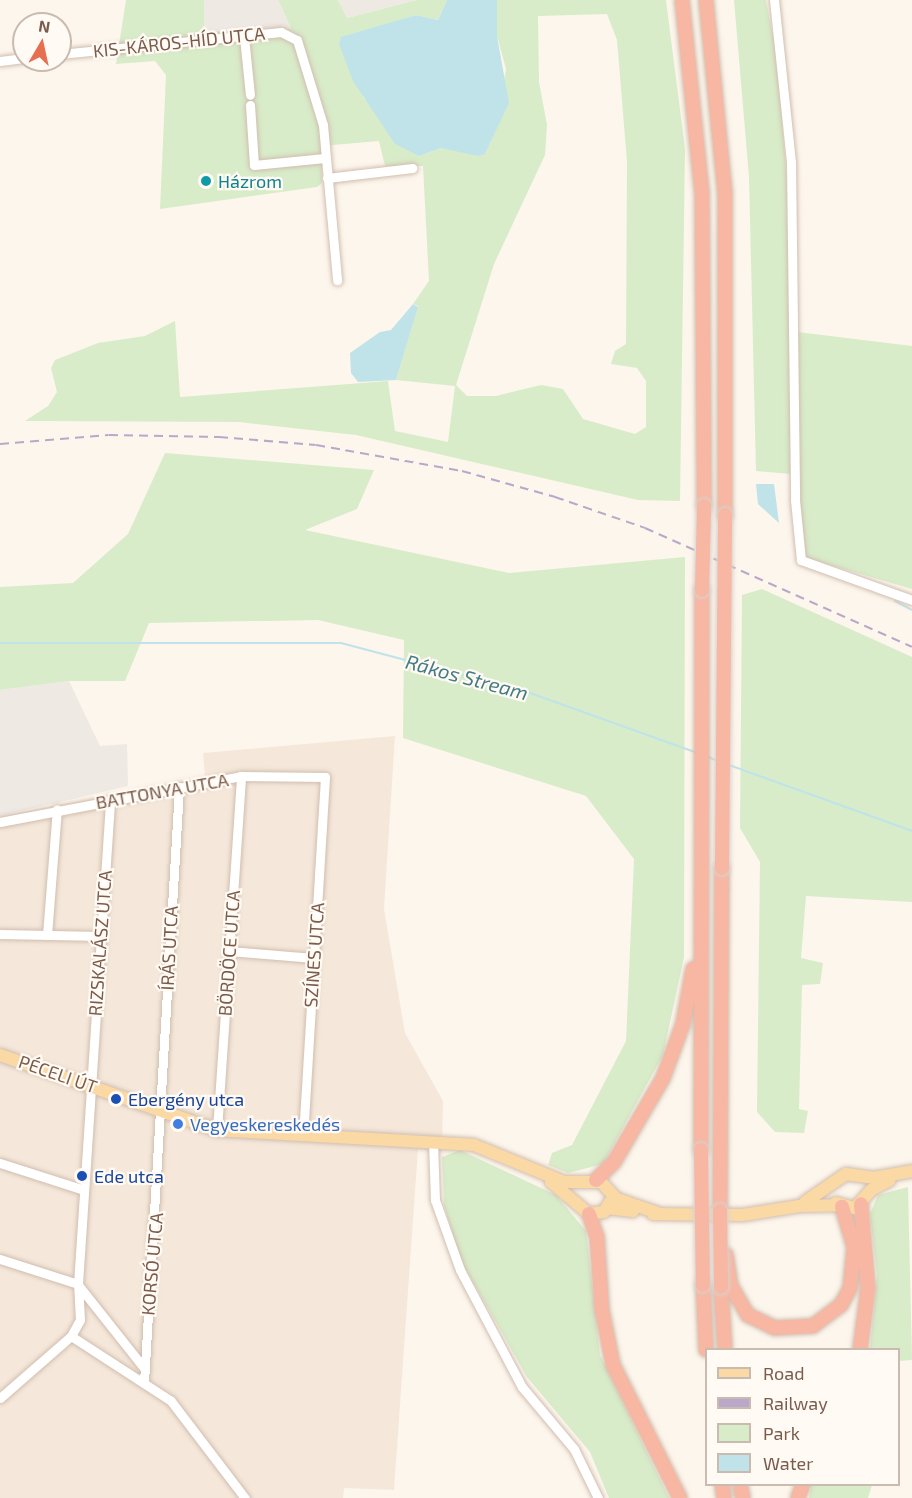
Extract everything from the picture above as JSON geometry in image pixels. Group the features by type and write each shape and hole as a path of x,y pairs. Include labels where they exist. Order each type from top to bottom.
{"highway":[{"path":"682,0 702,195 704,506 700,916 701,1150 706,1348"},
{"path":"706,0 725,193 720,1148 720,1287 725,1348"},
{"path":"589,1182 609,1170 634,1130 674,1053 689,1001 700,916"},
{"path":"860,1348 868,1294 863,1200"},
{"path":"720,1211 731,1286 748,1315 774,1328 813,1326 841,1305 850,1288 854,1247 840,1206"},
{"path":"589,1215 597,1237 602,1310 613,1365 680,1498"}],"main road":[{"name":"PÉCELI ÚT","path":"0,1054 218,1130 433,1141 474,1146 532,1170"},
{"path":"532,1170 589,1182 610,1194 661,1214"},
{"path":"532,1170 577,1203 589,1215 607,1208 661,1214 743,1215 799,1206 840,1206 863,1200 910,1171"},
{"path":"799,1206 846,1174 859,1177 910,1171"},
{"path":"859,1177 863,1200"},
{"path":"577,1203 589,1182"},
{"path":"832,1185 840,1206"},
{"path":"607,1208 610,1194"}],"street":[{"path":"774,0 791,162 795,500 801,560 912,600"},
{"name":"KIS-KÁROS-HÍD UTCA","path":"72,53 280,32 297,40 322,125 337,280"},
{"path":"244,37 254,165 325,158"},
{"path":"327,178 412,168"},
{"name":"BATTONYA UTCA","path":"0,822 57,809 241,776 325,777"},
{"name":"BÖRDÖCE UTCA","path":"218,1130 241,776"},
{"name":"SZÍNES UTCA","path":"303,1134 325,777"},
{"name":"ÍRÁS UTCA","path":"159,1109 178,787"},
{"name":"RIZSKALÁSZ UTCA","path":"91,1085 110,800"},
{"path":"47,935 57,809"},
{"path":"0,934 100,936"},
{"path":"229,951 314,958"},
{"path":"0,1398 71,1336 80,1320 78,1284 91,1085"},
{"name":"KORSÓ UTCA","path":"144,1382 159,1109"},
{"path":"433,1141 435,1200 460,1270 522,1387 574,1449 598,1498"},
{"path":"0,1163 84,1190"},
{"path":"0,1259 78,1284 144,1368"},
{"path":"71,1336 171,1401 245,1498"}],"shaded area":[{"path":"204,0 278,0 291,28 204,33"},
{"path":"338,0 417,0 347,18"},
{"path":"69,681 100,746 127,744 128,786 0,816 0,690"},
{"path":"395,736 384,909 405,1033 443,1101 442,1151 418,1149 394,1490 344,1488 343,1498 0,1498 0,816 205,778 203,753"}],"green space":[{"path":"126,0 204,0 204,33 291,28 278,0 338,0 347,18 417,0 447,0 438,20 416,15 380,26 363,97 419,156 441,148 485,154 496,130 506,69 497,36 497,0 666,0 685,149 680,501 638,500 356,435 239,422 25,421 48,406 57,392 51,368 55,360 98,343 145,336 175,321 180,397 388,381 395,431 448,442 455,386 396,380 418,306 413,304 429,281 423,166 385,166 379,141 321,146 322,183 317,187 160,209 166,75 155,61 116,64","holes":["607,14 617,40 627,162 626,344 615,351 611,364 637,368 646,381 646,427 635,434 583,419 563,389 541,385 496,396 467,396 456,385 494,264 545,155 547,125 539,82 538,16"]},
{"path":"734,0 766,0 777,58 790,218 789,331 912,346 912,589 799,556 791,474 756,471 749,177"},
{"path":"165,453 374,470 357,509 305,530 509,573 685,557 684,957 663,1055 603,1164 568,1173 548,1165 552,1153 572,1145 626,1041 634,859 586,796 403,738 404,640 318,620 149,623 125,681 69,681 0,690 0,587 73,583 128,534"},
{"path":"762,589 912,657 912,902 806,896 801,958 823,963 820,984 802,985 799,1109 808,1111 804,1133 775,1132 757,1112 760,862 740,828 742,595"},
{"path":"460,1150 556,1195 586,1231 600,1355 669,1498 609,1498 590,1452 527,1377 460,1259 444,1205 442,1157"},
{"path":"908,1187 912,1360 900,1361 900,1348 870,1348 877,1274 870,1214 878,1195"},
{"path":"811,1486 872,1486 868,1498 809,1498"}],"water":[{"path":"447,0 497,0 497,36 509,103 485,154 478,156 441,148 419,156 395,144 353,81 339,44 341,37 416,15 438,20"},
{"path":"413,304 418,307 396,380 358,382 351,373 350,353 380,332 391,330"},
{"path":"756,484 774,484 779,523 758,504"}],"waterway":[{"path":"895,601 912,610"},
{"name":"Rákos Stream","path":"0,643 341,643 530,693 698,753"},
{"name":"Rákos Stream","path":"706,756 718,761"},
{"name":"Rákos Stream","path":"729,765 912,831"}],"railway":[{"path":"0,444 109,435 219,437 316,445 462,471 555,497 645,528 912,647"}],"place":[{"name":"Házrom","path":"206,181"},
{"name":"Ebergény utca","path":"116,1099"},
{"name":"Vegyeskereskedés","path":"178,1124"},
{"name":"Ede utca","path":"82,1176"}]}
